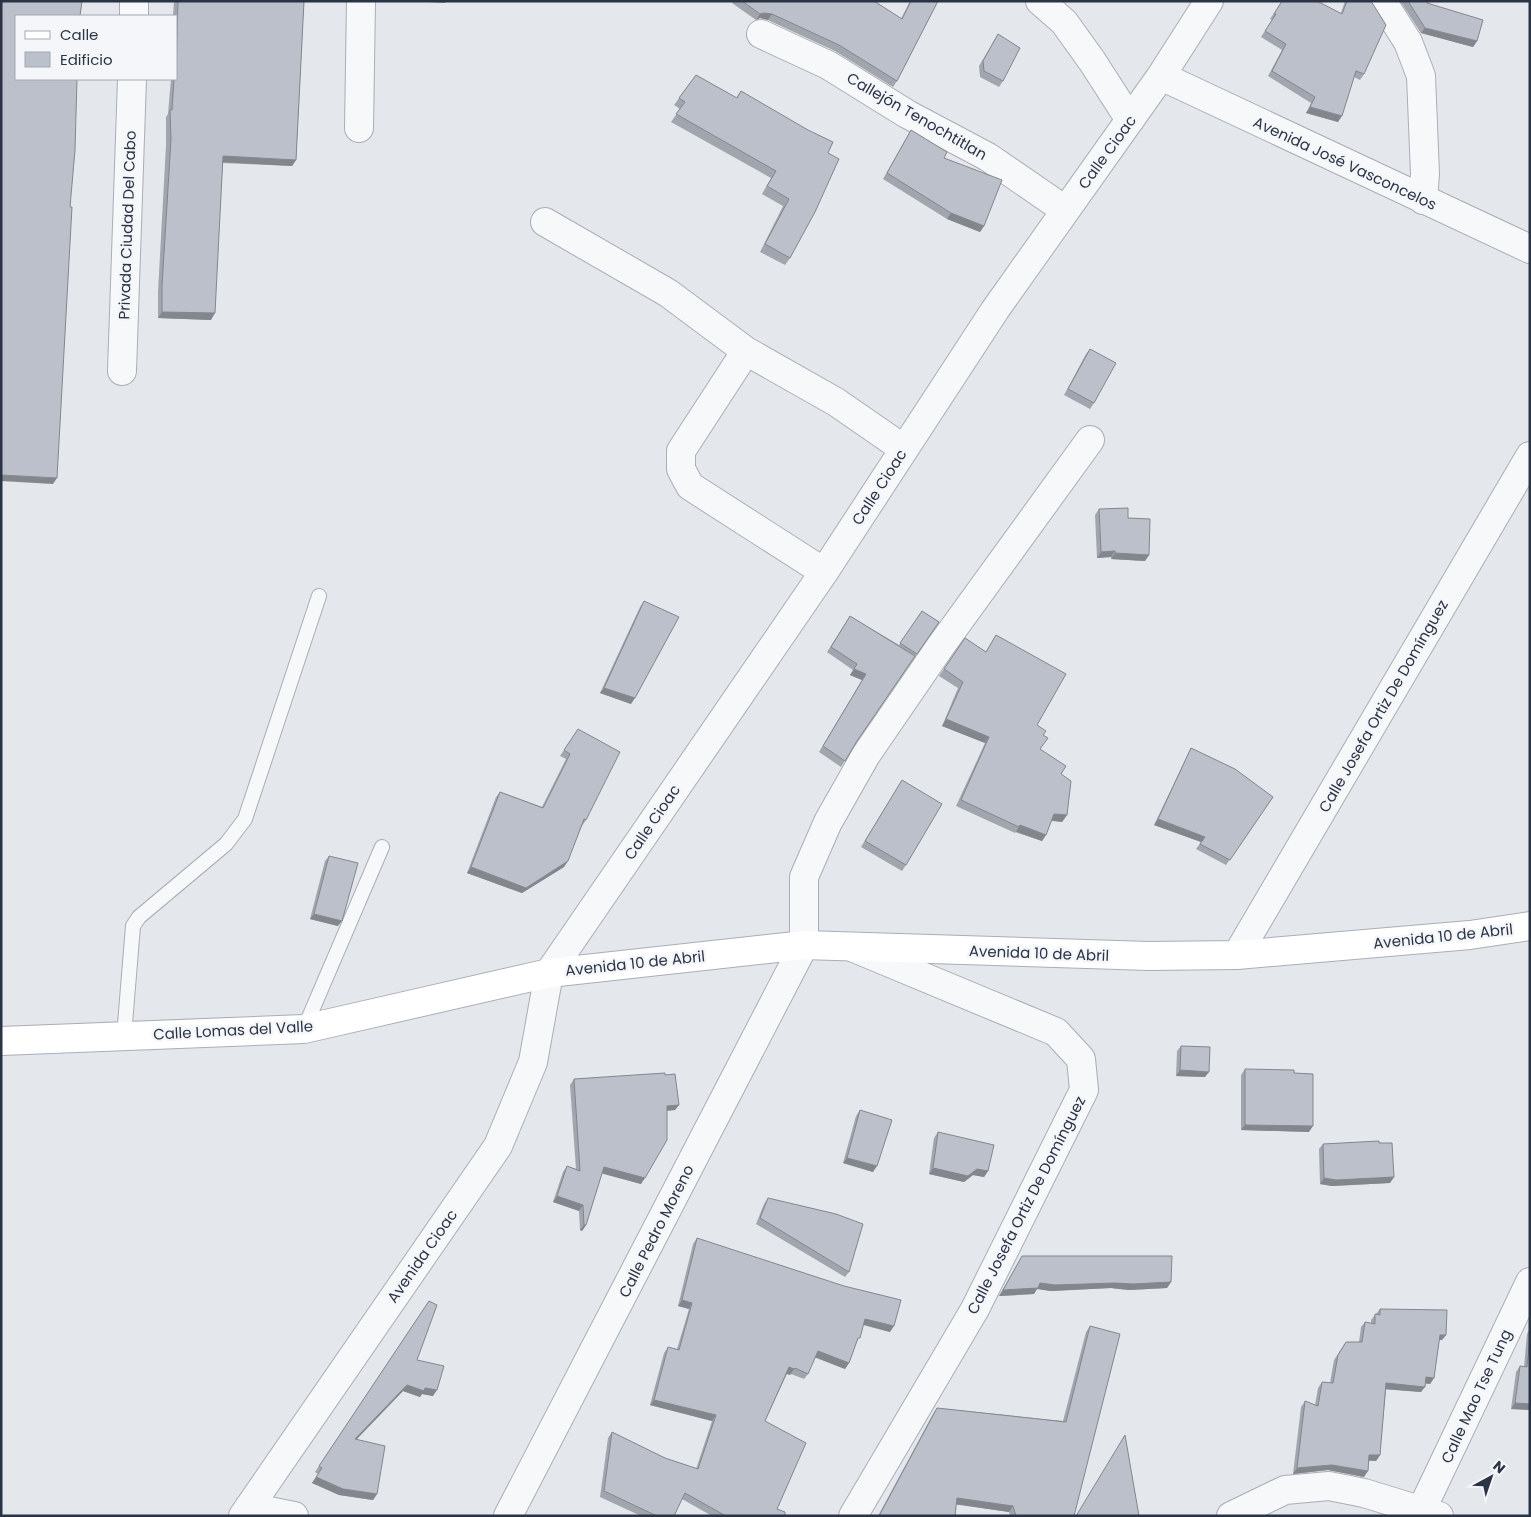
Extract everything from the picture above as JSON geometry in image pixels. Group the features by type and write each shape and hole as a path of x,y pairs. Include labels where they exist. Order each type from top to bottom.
{"street":[{"path":"134,1 134,15"},
{"path":"359,128 361,1"},
{"path":"1040,1 1064,22 1130,120"},
{"name":"Calle Cioac","path":"549,972 824,572 995,310 1161,76 1209,1"},
{"path":"1380,1 1408,42 1422,76 1425,174 1423,200"},
{"name":"Callejón Tenochtitlan","path":"762,34 828,65 907,114 988,157 1066,210"},
{"name":"Avenida José Vasconcelos","path":"1161,76 1530,249"},
{"name":"Privada Ciudad Del Cabo","path":"122,371 132,80"},
{"path":"545,222 668,293 746,351 836,402 904,449"},
{"path":"746,351 681,452 681,469 690,486 824,572"},
{"path":"804,945 804,877 828,822 866,755 940,647 1090,440"},
{"name":"Calle Josefa Ortiz De Domínguez","path":"1237,956 1530,456"},
{"name":"Avenida 10 de Abril","path":"549,972 804,945 1150,956 1237,956 1470,935 1530,926"},
{"name":"Calle Pedro Moreno","path":"508,1516 804,945"},
{"name":"Calle Josefa Ortiz De Domínguez","path":"853,1516 975,1309 1084,1090 1081,1059 1056,1032 854,948"},
{"name":"Calle Lomas del Valle","path":"1,1041 304,1029 549,972"},
{"name":"Avenida Cioac","path":"246,1511 498,1146 533,1062 549,972"},
{"name":"Calle Mao Tse Tung","path":"1430,1513 1530,1282"},
{"path":"1231,1516 1285,1490 1329,1486 1364,1493 1430,1513"},
{"path":"246,1511 294,1516"}],"lane":[{"path":"124,1036 133,926 139,917 226,844 245,819 319,596"},
{"path":"304,1029 382,847"}],"building":[{"path":"1,1 82,1 80,15 15,15 15,80 77,80 75,150 70,207 72,207 57,478 1,475"},
{"path":"178,1 304,1 296,160 223,156 215,313 162,312 171,139 170,110 172,110 174,80 178,80"},
{"path":"742,1 874,1 902,19 911,1 938,1 897,81 839,45 772,14 760,14"},
{"path":"1282,1 1317,1 1342,14 1347,1 1371,1 1386,25 1364,74 1356,71 1342,116 1310,107 1315,97 1272,71 1286,44 1265,31"},
{"path":"1408,1 1428,1 1427,3 1483,20 1477,41 1425,28"},
{"path":"998,34 1020,48 1003,81 984,71 983,61"},
{"path":"696,75 737,98 741,91 808,130 833,142 828,153 839,159 815,212 790,258 765,244 789,199 767,186 776,171 676,114 685,102 679,98"},
{"path":"911,130 947,152 944,158 1002,180 984,226 951,213 887,173"},
{"path":"1090,349 1116,363 1094,403 1068,389"},
{"path":"1128,508 1128,518 1150,519 1149,555 1115,553 1115,551 1101,552 1099,509"},
{"path":"644,601 679,617 635,698 604,688"},
{"path":"922,611 939,622 917,654 900,643"},
{"path":"850,616 915,656 845,761 823,746 866,674 854,669 857,664 831,647"},
{"path":"996,635 1066,674 1037,725 1046,731 1043,735 1048,738 1040,749 1066,766 1061,774 1071,781 1067,815 1054,814 1046,835 1020,825 1019,827 961,800 989,737 946,719 963,682 944,669 965,638 986,652"},
{"path":"578,729 620,752 586,820 584,819 568,861 526,888 471,867 500,792 543,808 570,754 564,750"},
{"path":"1191,748 1235,769 1273,797 1230,860 1200,844 1205,837 1158,819"},
{"path":"902,780 942,804 906,865 865,841"},
{"path":"329,856 358,863 342,921 314,914"},
{"path":"1181,1046 1210,1047 1209,1072 1180,1070"},
{"path":"1245,1069 1294,1070 1294,1073 1313,1074 1313,1126 1245,1125"},
{"path":"665,1073 665,1075 675,1074 679,1105 667,1106 667,1140 645,1178 604,1167 586,1225 584,1225 583,1205 557,1196 567,1166 580,1171 574,1079"},
{"path":"860,1110 892,1120 877,1166 847,1158"},
{"path":"938,1132 994,1145 988,1171 977,1169 968,1176 933,1168"},
{"path":"1379,1141 1379,1143 1392,1143 1394,1177 1336,1180 1324,1178 1323,1144"},
{"path":"768,1198 836,1214 863,1224 849,1272 760,1218"},
{"path":"697,1238 844,1286 901,1300 894,1326 865,1319 860,1338 858,1338 849,1363 818,1351 808,1374 789,1367 765,1421 806,1443 777,1509 785,1512 785,1516 726,1516 685,1493 674,1516 657,1516 604,1491 612,1432 665,1458 698,1469 716,1415 654,1400 668,1347 679,1350 692,1303 682,1300"},
{"path":"1022,1256 1172,1256 1171,1282 1055,1285 1040,1283 1038,1288 1003,1290"},
{"path":"429,1301 437,1305 417,1360 444,1366 437,1390 425,1388 424,1391 407,1385 355,1439 385,1446 377,1494 343,1489 316,1477 322,1468 319,1466"},
{"path":"1380,1309 1447,1310 1446,1335 1440,1335 1434,1378 1426,1377 1425,1387 1386,1383 1380,1455 1369,1455 1368,1471 1332,1465 1297,1468 1305,1401 1318,1406 1322,1382 1333,1383 1338,1355 1346,1342 1362,1342 1365,1322 1375,1324 1375,1314 1380,1315"},
{"path":"1090,1326 1120,1334 1074,1516 1016,1516 1013,1506 957,1498 955,1516 879,1516 937,1408 1066,1422"},
{"path":"1530,1338 1530,1404 1515,1403 1520,1366 1527,1367"},
{"path":"1125,1435 1139,1516 1076,1516"}]}
